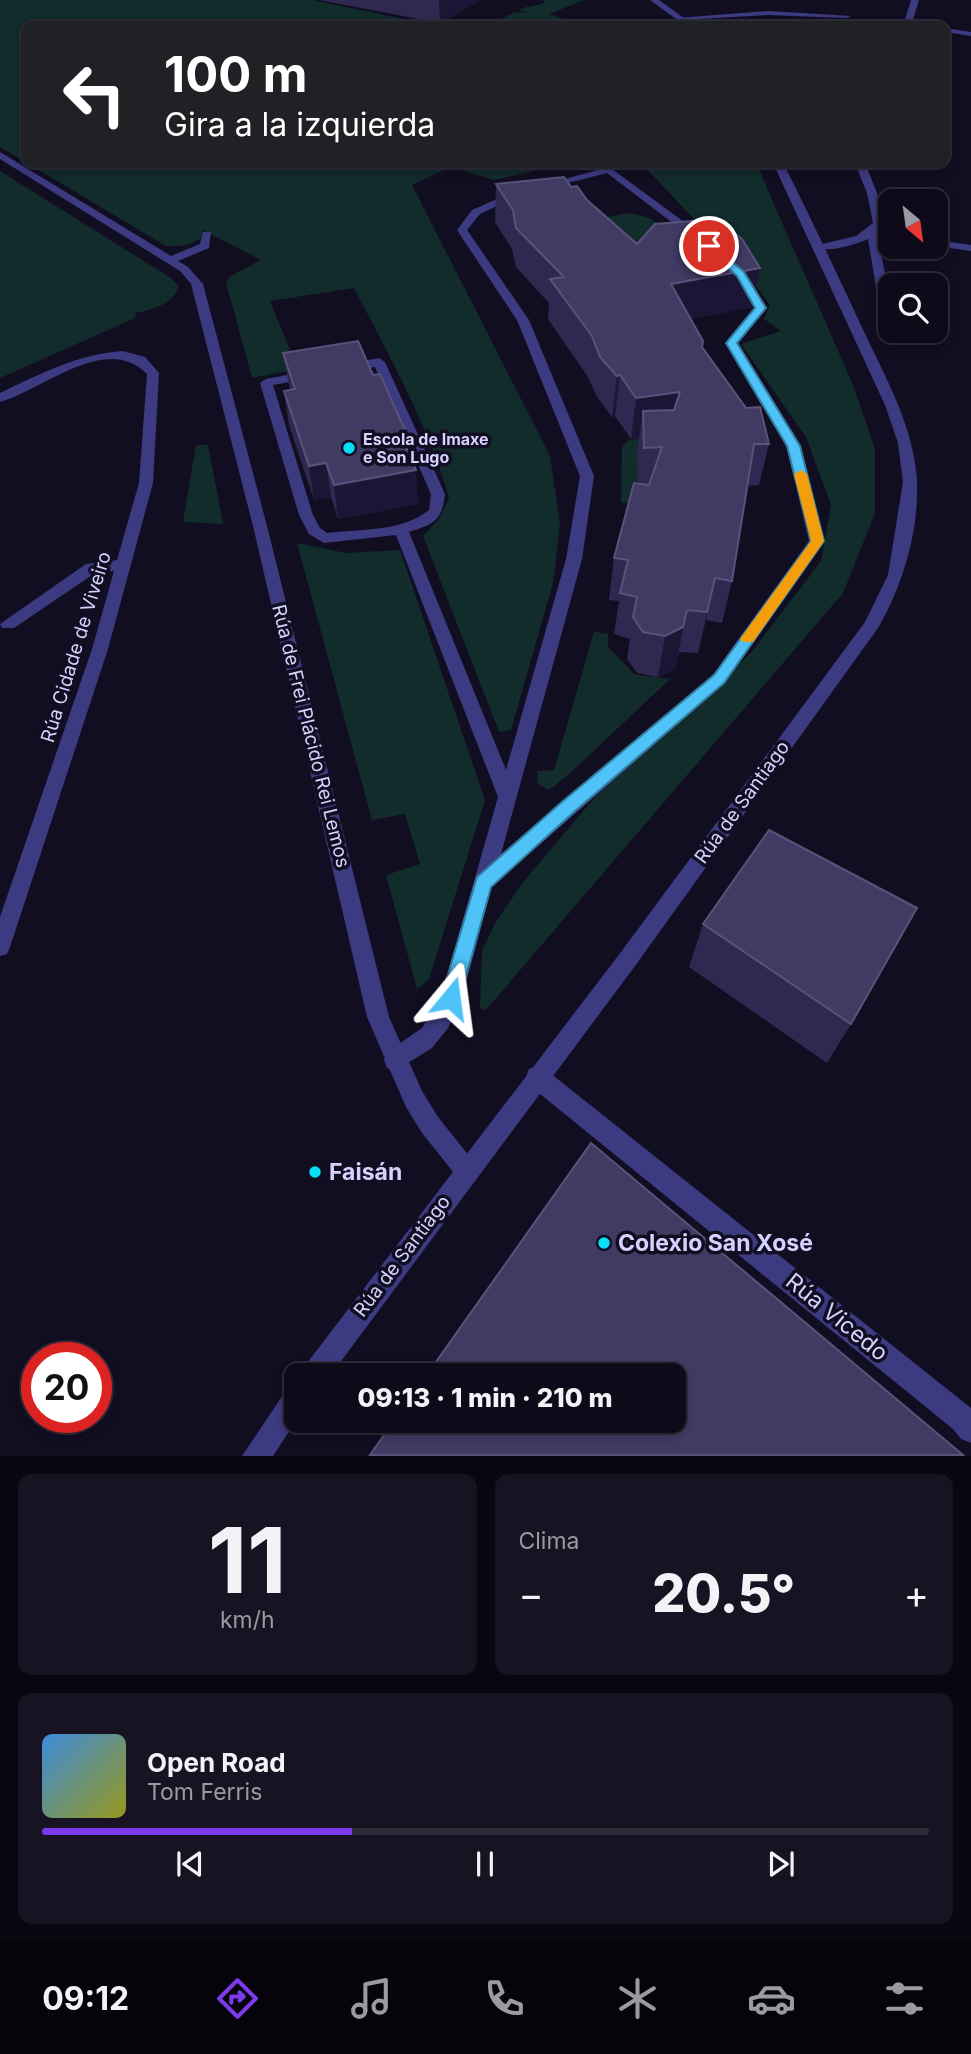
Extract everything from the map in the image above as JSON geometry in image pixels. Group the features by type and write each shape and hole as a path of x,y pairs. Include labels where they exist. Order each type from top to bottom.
{"street":[{"path":"654,0 685,21"},
{"path":"909,21 915,0"},
{"path":"681,18 758,13 847,16"},
{"path":"950,31 971,34"},
{"path":"0,155 170,260 205,246 207,234"},
{"name":"Rúa de Santiago","path":"323,1363 628,958 872,624 896,575 910,482 905,443 892,405 820,246 781,168"},
{"path":"862,168 872,193 878,223 872,233 879,273"},
{"path":"395,1060 425,1043 436,1031 451,998 574,559 587,476 523,320 462,229 476,212 526,190 609,170 713,250"},
{"path":"820,246 852,242 872,233 878,234"},
{"path":"948,245 971,248"},
{"name":"Rúa de Frei Plácido Rei Lemos","path":"170,260 184,269 197,284 260,526 379,1017 395,1060 430,1125 466,1170"},
{"path":"483,883 719,679 817,541 794,446 732,343 761,308 741,274 732,266"},
{"name":"Rúa Cidade de Viveiro","path":"0,398 78,363 102,356 124,353 138,357 148,363 153,373 147,475 100,649 0,947"},
{"path":"379,362 439,494 436,512 424,522 401,530 324,538 314,531 306,515 266,383 379,362"},
{"path":"401,530 508,799"},
{"path":"4,627 91,568 123,565"},
{"name":"Rúa Vicedo","path":"537,1077 953,1410 971,1429"},
{"path":"256,1455 284,1415"}],"green space":[{"path":"0,0 312,0 413,21 21,21 21,159 0,147"},
{"path":"541,0 584,0 549,14 569,21 497,21 515,12 528,13 519,10 546,2"},
{"path":"35,168 448,168 412,185 550,456 560,525 553,583 511,730 499,732 423,536 439,519 449,498 440,471 407,391 354,288 270,301 298,369 252,378 226,282 231,276 261,260 203,230 204,235 192,243 166,246"},
{"path":"453,168 548,168 494,180"},
{"path":"646,168 758,168 853,385 875,449 875,513 843,593 486,1010 480,1008 482,951 495,923 524,881 596,796 751,653 821,561 831,505 806,437 741,344 781,331 764,319 770,305 749,277"},
{"path":"0,171 171,278 179,287 176,293 161,305 136,313 135,318 0,378"},
{"path":"629,213 647,217 684,238 618,264 585,221"},
{"path":"655,437 642,503 621,503 622,446 629,440"},
{"path":"196,445 208,445 223,524 183,522"},
{"path":"297,543 346,553 400,550 485,800 429,979 417,989 386,875 420,864 405,814 372,820"},
{"path":"594,632 608,634 608,647 634,674 670,679 549,790 538,784 537,771 554,770"}],"building":[{"path":"564,177 571,187 577,186 587,200 637,244 655,224 717,219 742,239 760,268 671,284 703,341 702,347 746,408 760,407 769,444 754,444 732,581 715,578 707,612 687,610 683,627 665,636 643,632 633,617 637,597 620,593 628,560 614,558 634,483 649,485 662,447 644,448 643,411 674,410 680,392 636,398 620,375 617,376 600,357 592,336 550,279 564,277 516,228 513,210 496,184"},
{"name":"Escola de Imaxe e Son Lugo","path":"358,341 373,375 380,374 412,446 406,447 416,470 334,485 326,463 309,466 284,391 295,389 283,353"},
{"path":"769,830 917,908 851,1024 703,924"},
{"name":"Colexio San Xosé","path":"591,1143 963,1455 370,1455 386,1433 686,1433 686,1363 435,1363"}],"slow traffic":[{"path":"748,639 817,541 801,474"}],"place":[{"name":"Escola de Imaxe e Son Lugo","path":"349,448"},
{"name":"Faisán","path":"315,1172"},
{"name":"Colexio San Xosé","path":"604,1243"}],"route":[{"path":"451,998 483,883 719,679 817,541 794,446 732,343 761,308 741,274 709,246"}]}
